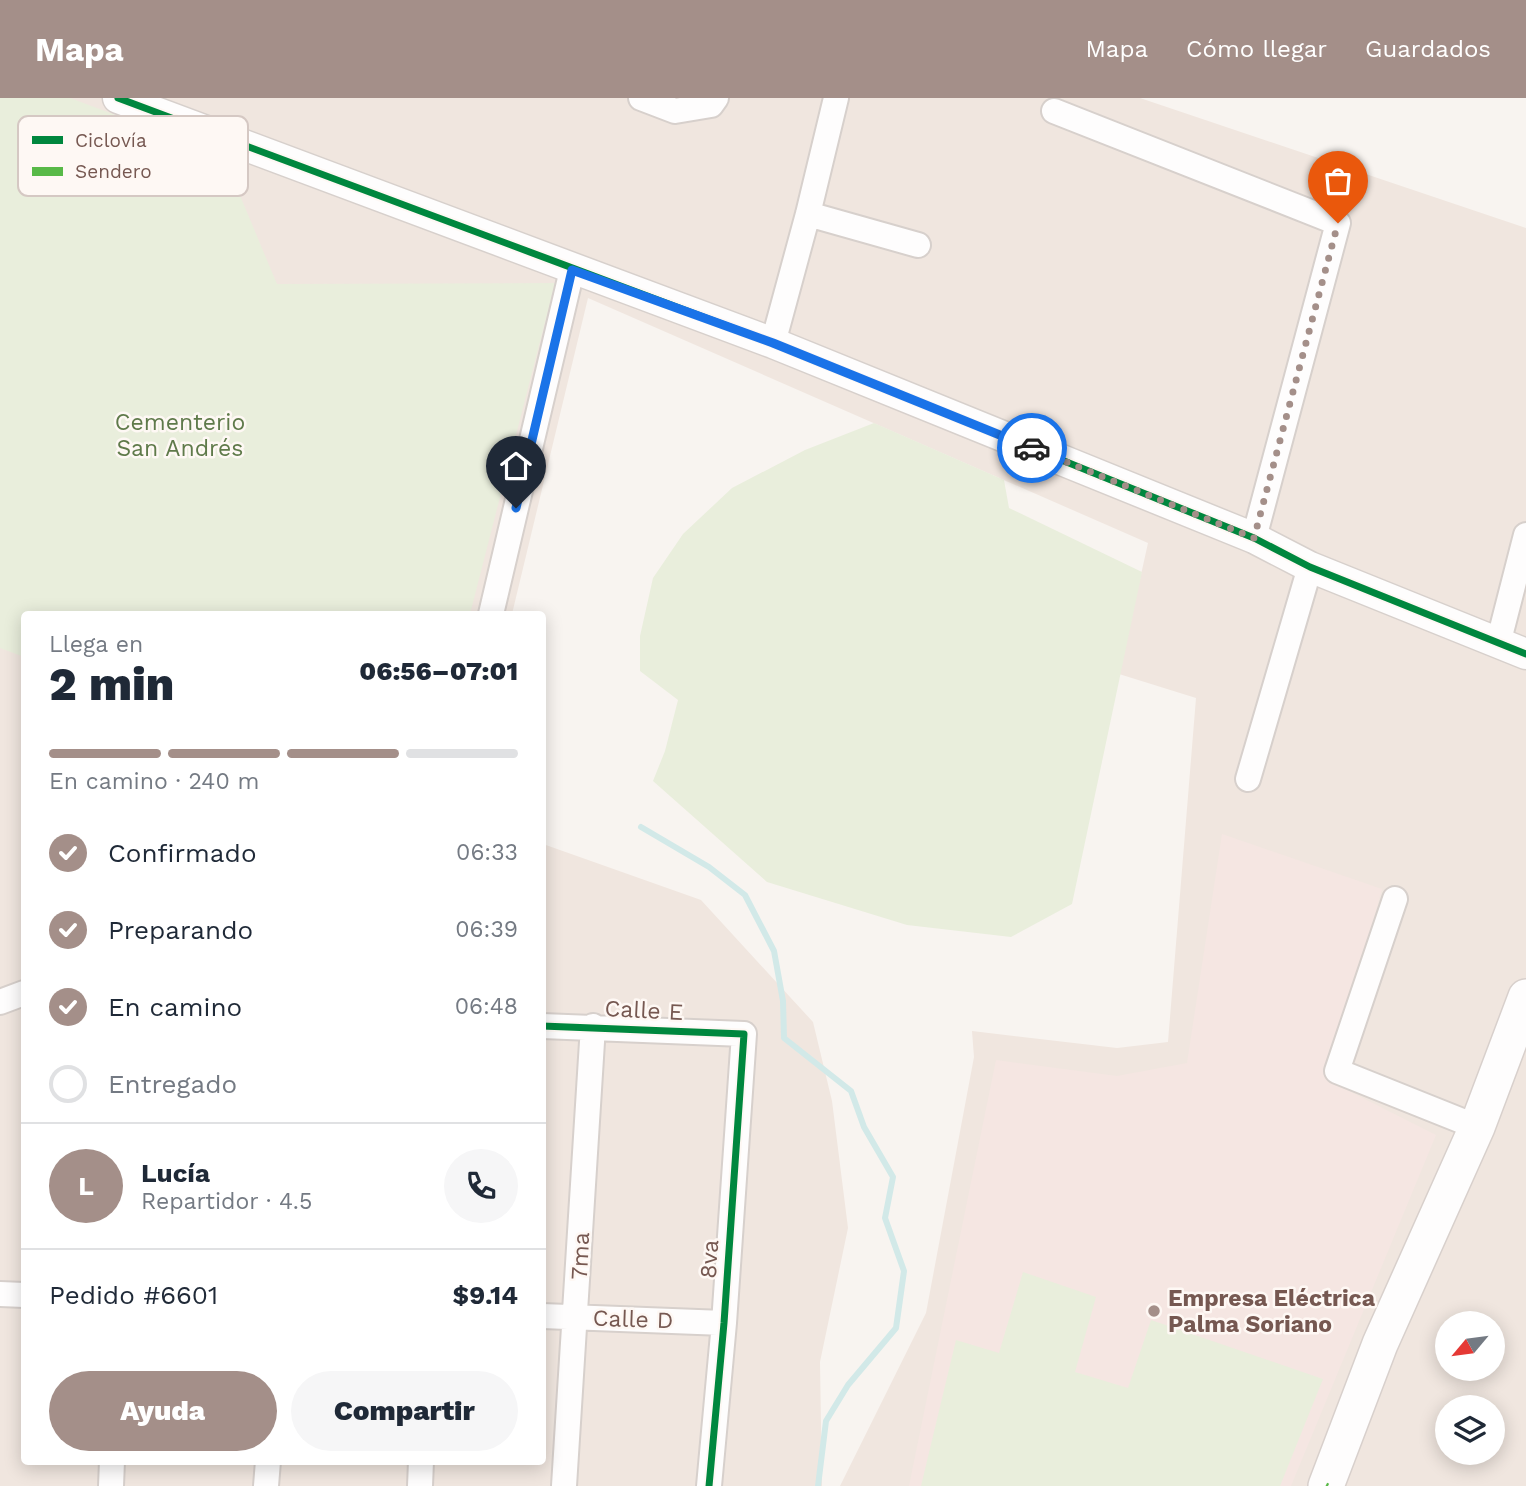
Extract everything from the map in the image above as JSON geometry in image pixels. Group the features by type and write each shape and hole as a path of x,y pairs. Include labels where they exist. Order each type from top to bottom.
{"main road":[{"path":"1326,1486 1380,1345 1477,1127 1526,997"}],"street":[{"path":"118,98 166,116"},
{"path":"641,98 675,111 710,105 716,98"},
{"path":"773,343 836,98"},
{"path":"1054,111 1338,223 1254,538"},
{"path":"248,147 773,343 1254,538 1310,567 1526,654"},
{"path":"808,214 918,245"},
{"path":"492,611 572,270"},
{"path":"1498,644 1526,536"},
{"path":"1248,779 1310,567"},
{"path":"1395,899 1337,1071 1477,1127"},
{"path":"0,1002 21,994"},
{"name":"Calle E","path":"546,1026 744,1034"},
{"name":"7ma","path":"564,1486 593,1026"},
{"name":"8va","path":"709,1486 724,1323 744,1034"},
{"path":"0,1294 21,1295"},
{"name":"Calle D","path":"546,1316 724,1323"},
{"path":"111,1486 112,1465"},
{"path":"267,1486 268,1465"},
{"path":"420,1486 421,1465"}],"shaded area":[{"path":"0,98 1140,98 1526,228 1526,1486 840,1486 926,1313 974,1057 972,1031 1117,1048 1168,1042 1196,698 1119,674 1148,543 588,298 513,611 21,611 21,1465 546,1465 546,845 701,900 813,1022 832,1101 848,1228 820,1362 822,1486 0,1486"},
{"name":"Empresa Eléctrica Palma Soriano","path":"1222,834 1382,889 1329,1081 1436,1135 1291,1486 909,1486 996,1060 1117,1076 1187,1063"}],"green space":[{"name":"Cementerio San Andrés","path":"0,98 70,98 118,116 18,116 18,196 240,196 277,284 555,283 471,611 21,611 21,656 0,648"},
{"path":"874,423 1004,480 1009,508 1142,572 1072,904 1011,937 907,925 767,882 653,781 665,751 678,700 640,671 640,636 653,578 683,534 732,488 805,450"},
{"path":"1023,1272 1096,1297 1075,1372 1128,1388 1151,1320 1323,1379 1280,1486 921,1486 956,1340 999,1353"}],"waterway":[{"path":"641,827 709,867 745,895 774,951 783,1001 784,1038 851,1091 864,1127 893,1177 885,1218 904,1271 896,1328 848,1385 826,1421 818,1486"}],"cycle path":[{"path":"118,98 166,116"},
{"path":"248,147 773,343 1254,538 1310,567 1526,654"},
{"path":"546,1026 744,1034 724,1323 709,1486"}],"way so far":[{"path":"1032,448 1254,538 1338,223"}],"place":[{"name":"Empresa Eléctrica Palma Soriano","path":"1154,1311"}],"route":[{"path":"516,508 572,270 773,343 1032,448"}]}
